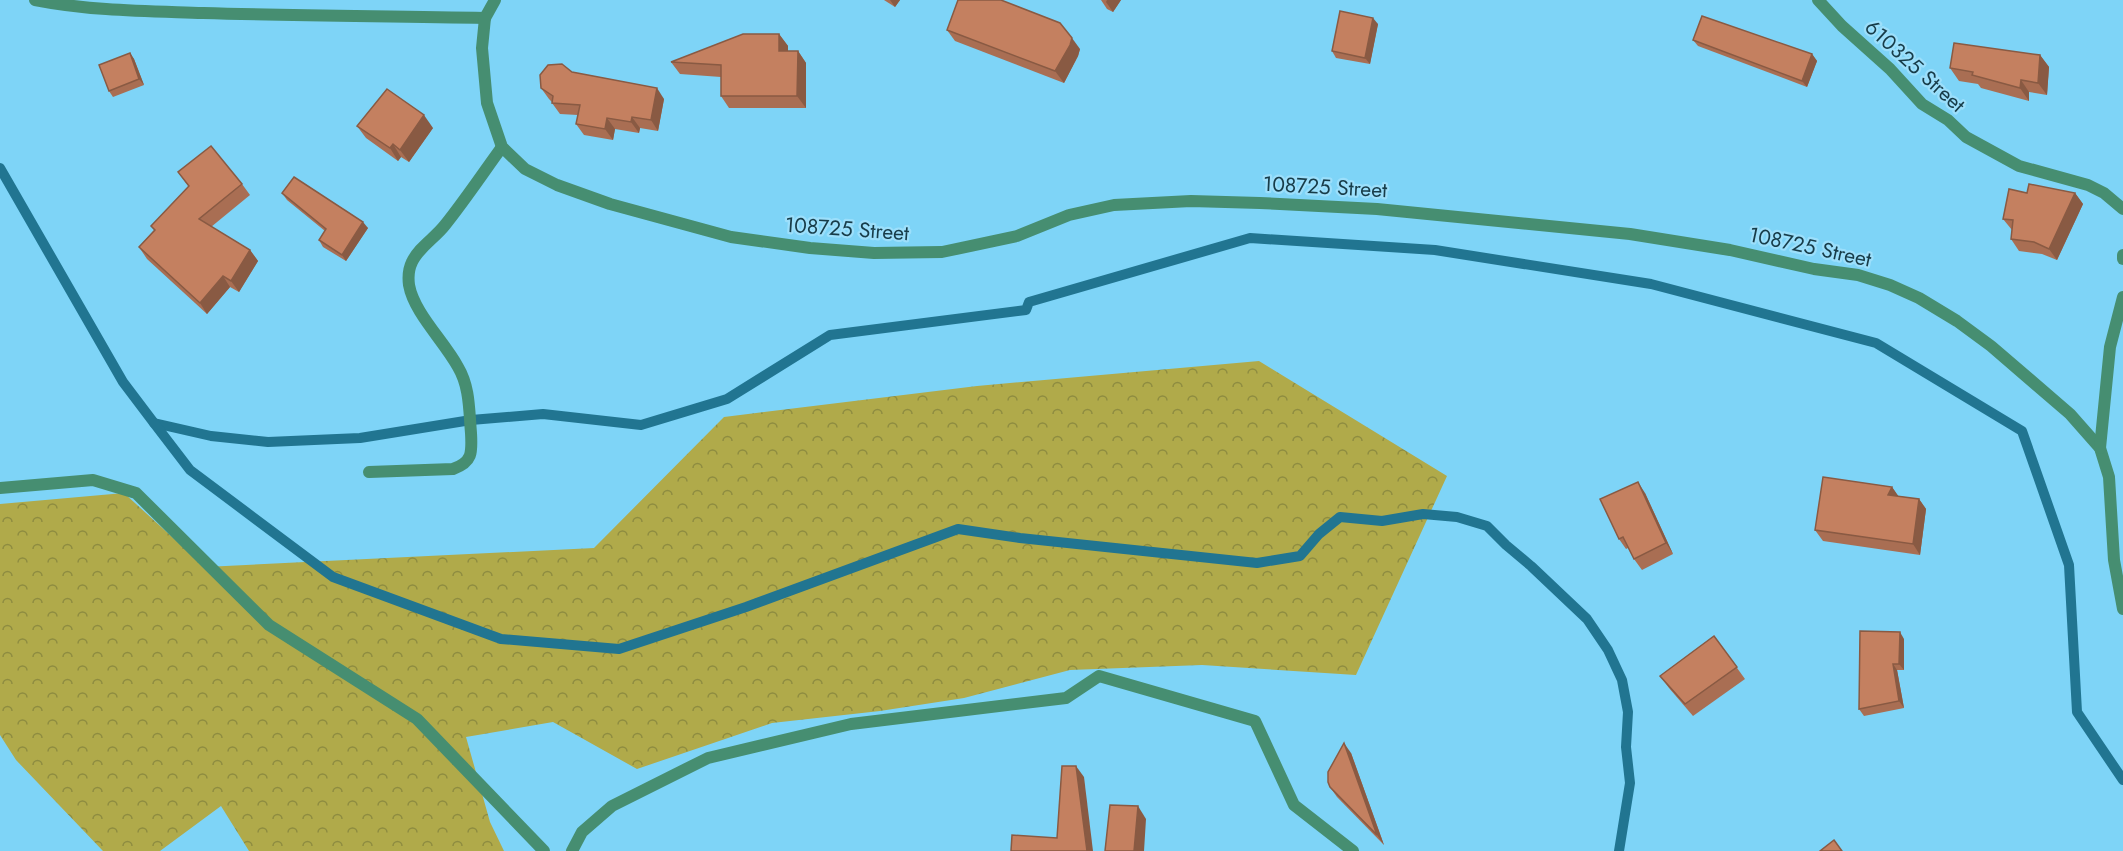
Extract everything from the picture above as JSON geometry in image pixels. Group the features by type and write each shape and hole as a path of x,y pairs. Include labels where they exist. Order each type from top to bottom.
{"street":[{"path":"35,0 108,10 303,16 485,18"},
{"name":"108725 Street","path":"495,0 485,18 482,48 488,103 502,147 525,169 557,184 610,204 731,237 810,248 874,253 942,252 1017,236 1091,208 1148,202 1191,201 1377,209 1630,234 1730,250 1815,269 1858,275 1890,285 1919,298 1957,321 2024,373 2070,414 2100,448 2109,477 2114,560 2123,609"},
{"name":"610325 Street","path":"1818,0 1842,26 1890,69 1922,104 1948,120 1966,137 2019,165 2088,185 2104,193 2123,209"},
{"path":"369,472 453,469 462,466 469,459 471,449 469,399 459,367 411,293 408,273 412,261 420,250 444,227 502,147"},
{"path":"2100,448 2110,347 2123,297"},
{"path":"0,488 93,480 136,493 268,625 417,719 544,851"},
{"path":"572,851 582,832 612,806 708,758 851,724 1066,698 1099,676 1255,721 1294,805 1353,851"}],"green space":[{"path":"1259,361 1447,476 1356,675 1202,665 1070,670 964,698 880,711 772,723 637,769 553,722 466,737 490,822 504,851 249,851 221,806 160,851 103,851 16,760 0,735 0,504 124,493 205,567 594,548 724,417 977,386"}],"building":[{"path":"958,0 1001,0 1060,23 1072,38 1070,45 1055,71 947,30"},
{"path":"1340,11 1373,18 1365,58 1332,51"},
{"path":"1702,16 1812,54 1802,81 1693,40"},
{"path":"743,34 779,34 779,51 798,51 797,96 721,96 721,65 671,62"},
{"path":"1954,43 2040,55 2038,83 2021,80 2020,88 1972,75 1973,72 1950,68"},
{"path":"130,53 139,79 109,91 99,65"},
{"path":"562,64 572,72 657,88 651,120 632,117 631,122 607,118 605,129 576,124 580,105 552,103 553,96 541,88 540,75 548,65"},
{"path":"387,89 424,115 400,150 393,144 390,148 357,126"},
{"path":"211,146 242,184 199,219 250,250 231,281 223,276 200,303 139,247 155,230 151,226 189,186 178,172"},
{"path":"294,177 363,222 342,255 319,240 326,229 282,193"},
{"path":"2029,184 2075,193 2049,249 2034,242 2011,239 2013,220 2003,219 2009,189 2027,193"},
{"path":"1823,477 1892,487 1888,495 1919,499 1913,544 1815,530"},
{"path":"1638,482 1666,543 1634,559 1623,537 1619,539 1600,499"},
{"path":"1860,631 1900,632 1899,664 1893,664 1899,701 1859,709"},
{"path":"1714,636 1737,667 1685,704 1660,676"},
{"path":"1344,743 1377,835 1330,787 1328,782 1328,772"},
{"path":"1062,766 1076,766 1087,851 1011,851 1012,835 1057,838"},
{"path":"1110,805 1138,806 1134,851 1105,851"},
{"path":"1834,840 1842,851 1820,851"}],"waterway":[{"path":"0,168 123,382 154,423 211,436 268,442 360,438 471,420 543,414 641,425 727,399 830,335 1026,310 1029,302 1250,238 1435,250 1651,284 1876,343 2022,431 2069,565 2077,712 2123,780"},
{"path":"154,423 190,470 333,577 501,639 619,649 746,607 958,529 1020,538 1257,563 1300,556 1319,534 1340,517 1382,521 1423,514 1457,517 1487,526 1587,619 1608,650 1622,680 1628,712 1626,747 1630,783 1619,851"}]}
